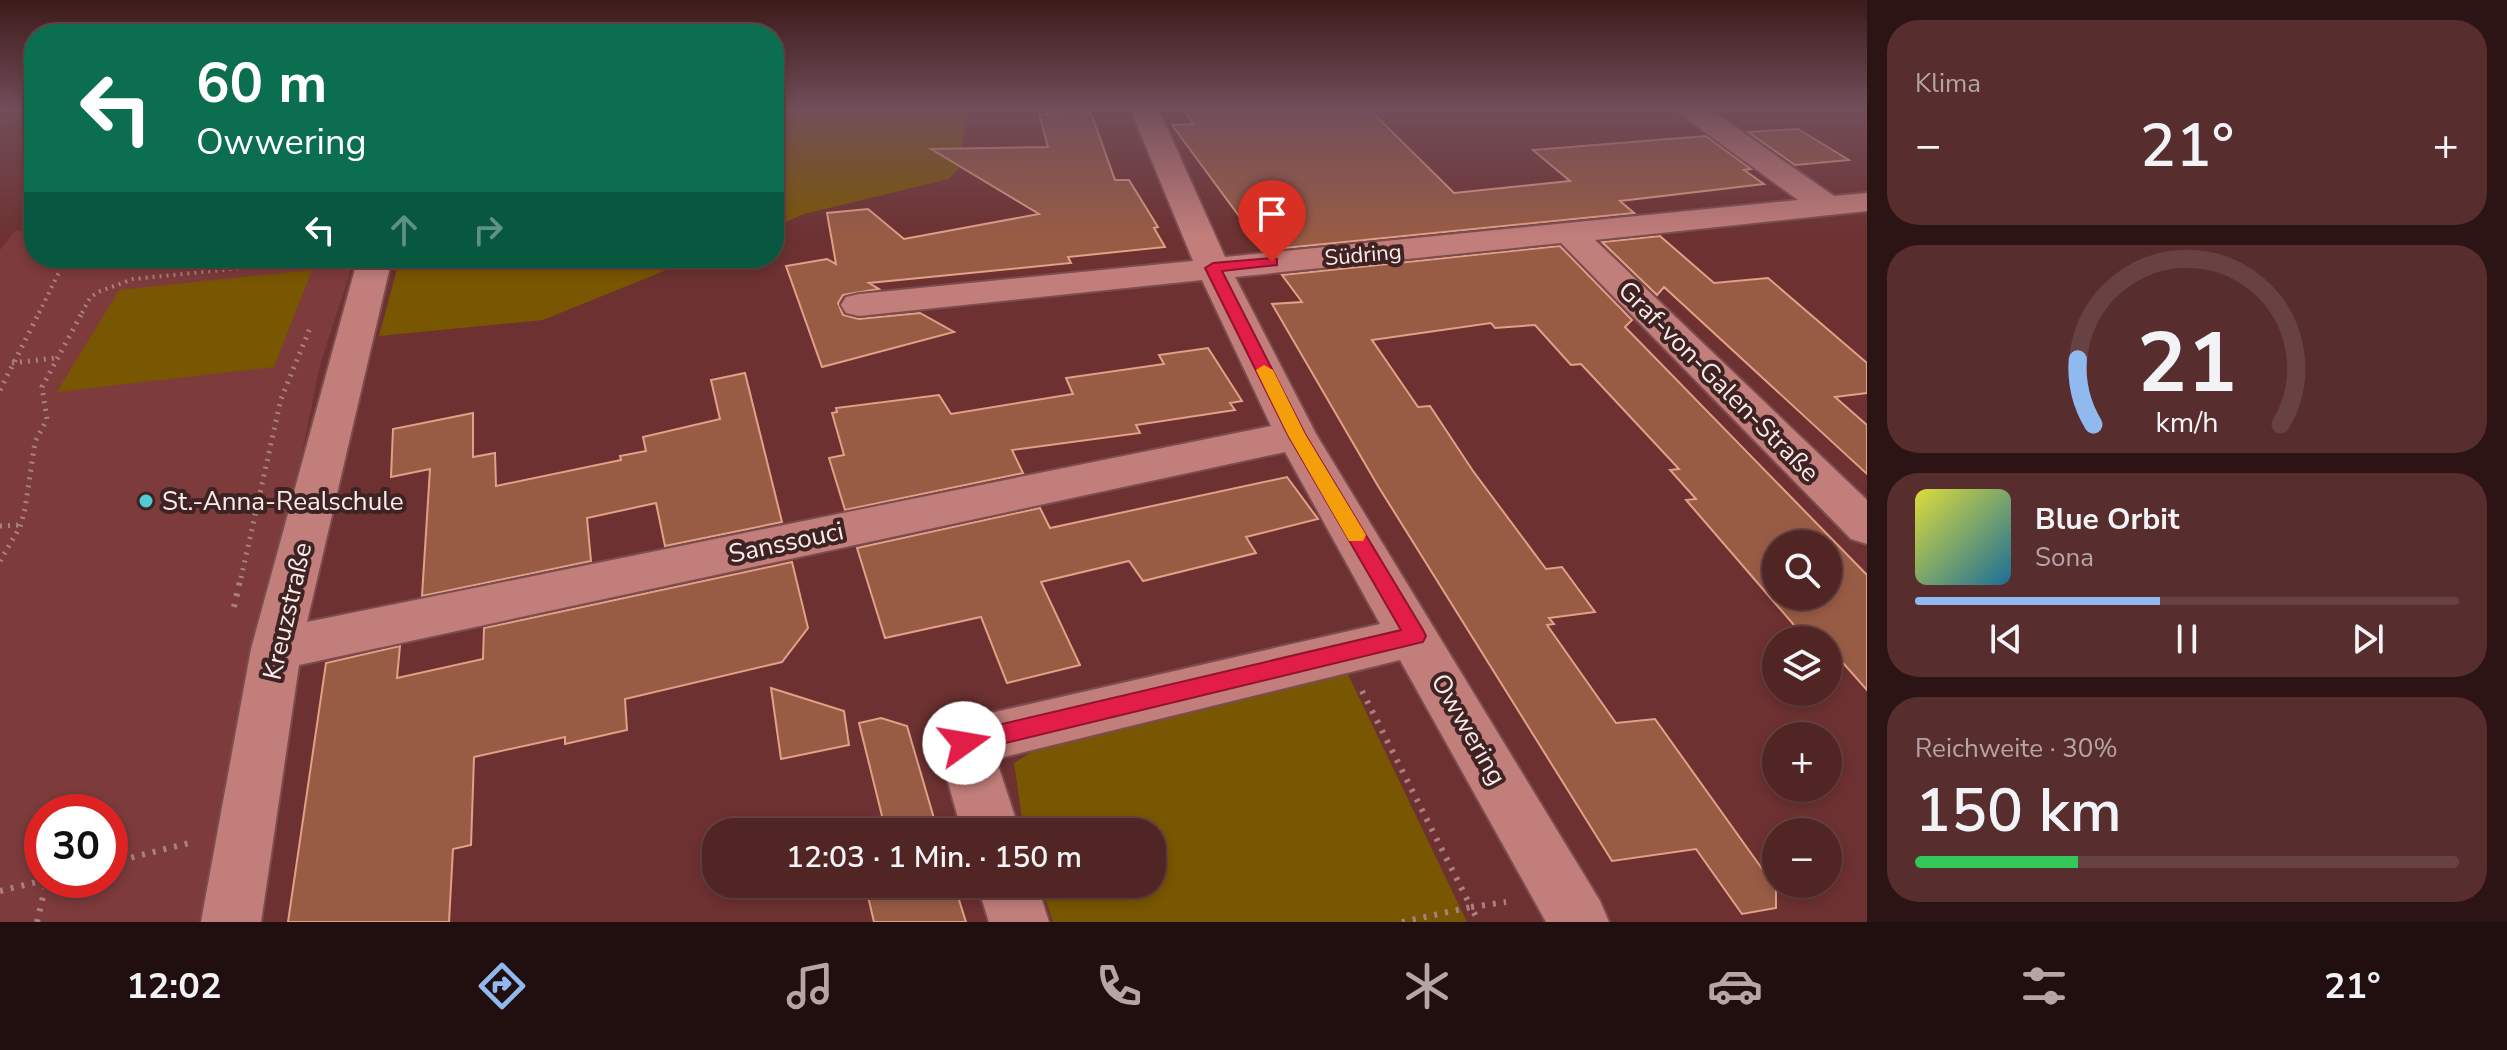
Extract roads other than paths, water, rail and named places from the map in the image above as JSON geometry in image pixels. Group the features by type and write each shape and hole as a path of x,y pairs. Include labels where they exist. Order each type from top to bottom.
{"street":[{"name":"Owwering","path":"1163,151 1213,268 1296,435 1571,908"},
{"path":"1750,151 1826,205"},
{"name":"Südring","path":"859,305 1867,202"},
{"name":"Graf-von-Galen-Straße","path":"1570,234 1867,527"},
{"name":"Kreuzstraße","path":"231,922 244,828 276,649 372,268"},
{"name":"Sanssouci","path":"276,649 1296,435"},
{"path":"987,818 964,743 1415,636"},
{"path":"1011,898 1019,922"}],"place":[{"name":"St.-Anna-Realschule","path":"146,501"}]}
